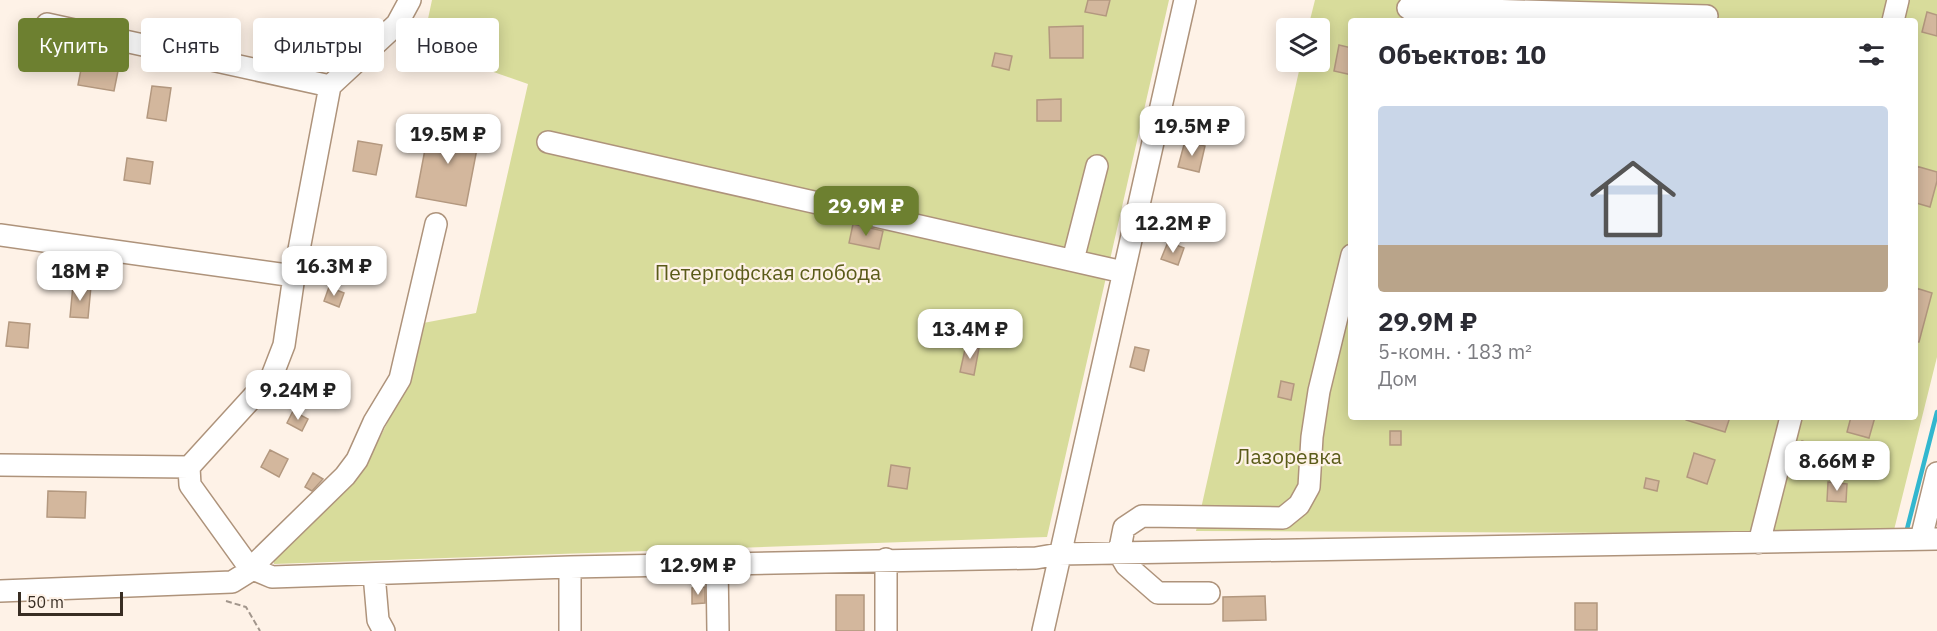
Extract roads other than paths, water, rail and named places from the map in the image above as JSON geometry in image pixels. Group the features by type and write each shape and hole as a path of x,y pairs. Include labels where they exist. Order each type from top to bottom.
{"street":[{"path":"410,0 397,24 330,86 294,276 284,345 272,376 189,467 190,485 244,560 252,569 272,577 717,563 1036,558 1059,554 1929,539 1937,473"},
{"path":"1043,631 1185,0"},
{"path":"1894,18 1898,0"},
{"path":"1407,10 1707,16"},
{"path":"129,42 330,86"},
{"path":"548,142 1123,272"},
{"path":"1072,260 1097,166"},
{"path":"0,591 232,582 252,569 345,476 357,460 374,422 400,379 436,224"},
{"path":"0,234 294,276"},
{"path":"1209,593 1158,593 1126,566 1119,553 1124,528 1142,516 1283,518 1299,505 1309,487 1312,437 1319,391 1348,271"},
{"path":"1759,543 1790,420"},
{"path":"0,465 189,467"},
{"path":"886,559 886,631"},
{"path":"717,563 718,631"},
{"path":"570,567 570,631"},
{"path":"374,574 378,620 384,631"}],"waterway":[{"path":"1906,533 1937,412"}],"park label":[{"name":"Петергофская слобода","path":"768,273"},
{"name":"Лазоревка","path":"1289,457"}]}
